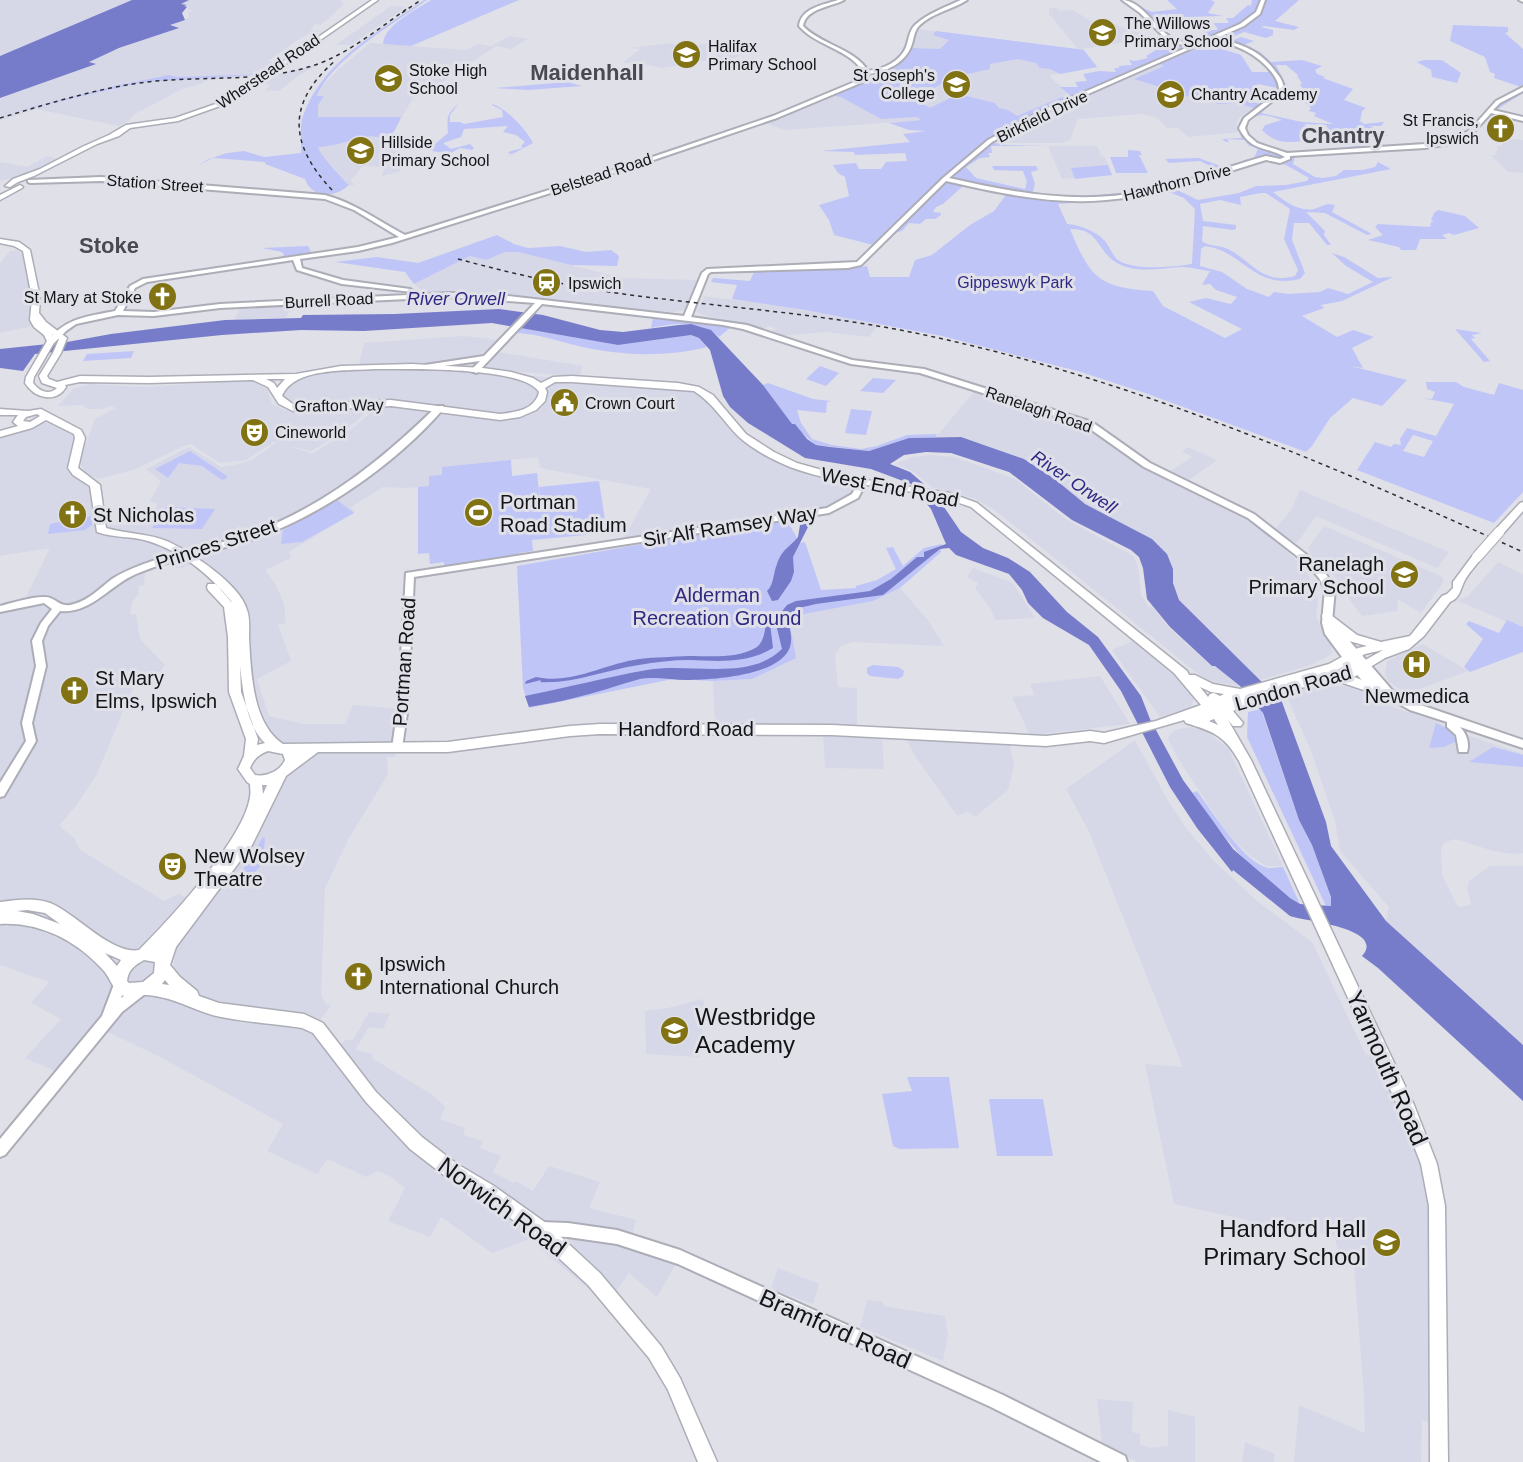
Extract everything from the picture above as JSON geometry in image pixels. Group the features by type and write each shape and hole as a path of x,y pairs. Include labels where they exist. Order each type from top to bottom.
{"main road":[{"name":"Wherstead Road","path":"111,137 129,128 195,114 229,101 375,0"},
{"path":"3,196 38,172 111,137 120,130 129,128"},
{"path":"3,196 9,190 8,186 24,183 38,172"},
{"path":"0,241 19,245 28,253 36,298 35,323 61,337 57,353 45,371 44,380 57,388 47,410 32,424 0,434"},
{"path":"44,327 51,342 29,380 31,387 41,393 18,422 22,425 66,425"},
{"name":"Grafton Way","path":"41,393 50,396 57,388 97,380 296,376 336,370 425,367 507,374"},
{"path":"507,374 530,380 541,387"},
{"name":"West End Road","path":"507,374 696,389 710,398 738,432 762,449 810,471 862,483 931,491 958,498 983,511 1178,670 1237,723 1262,782 1260,789"},
{"name":"Grafton Way","path":"252,376 271,385 284,405 293,408 380,403 428,406 495,417 528,411 537,405 543,396 541,387"},
{"path":"277,397 283,384 296,376"},
{"name":"West End Road","path":"541,387 553,380 572,379"},
{"path":"0,412 47,410"},
{"path":"47,410 80,435 74,470 95,485 101,530 151,539 169,546 193,559 237,600 242,609 246,684 266,738 290,755 285,770 270,789 261,817 245,844 171,943 157,981 144,989"},
{"name":"London Road","path":"1272,687 1338,678 1381,655 1405,646 1420,633 1446,599 1451,597 1458,588 1457,584 1477,557 1523,505"},
{"path":"182,555 185,562 229,606 234,637 235,692 252,738 250,756 244,769 247,777 256,781 268,780 285,770"},
{"path":"1328,618 1353,638 1382,645"},
{"name":"London Road","path":"1083,741 1096,743 1104,738 1138,731 1217,707 1333,667 1352,656 1382,645 1412,639"},
{"path":"1178,670 1210,688 1245,697 1237,723"},
{"path":"1338,678 1390,695"},
{"name":"London Road","path":"1162,724 1187,721 1217,707"},
{"name":"Yarmouth Road","path":"1217,707 1260,789 1408,1110 1429,1164 1435,1190 1439,1276 1439,1462"},
{"path":"1187,721 1204,724 1234,740"},
{"name":"Handford Road","path":"281,747 448,747 600,729 821,729 1048,741 1057,744 1083,741"},
{"path":"250,756 263,748 281,747"},
{"name":"Handford Road","path":"285,770 304,754 325,748"},
{"path":"119,980 124,966 165,935 237,842 257,798 256,781"},
{"path":"0,908 27,904 48,908 115,952 140,956 156,955 175,982 200,1002"},
{"path":"0,918 25,917 57,928 102,958 129,991 144,989 169,992 200,1002"},
{"name":"Norwich Road","path":"200,1002 239,1014 300,1021 315,1026 327,1038 371,1097 416,1143 451,1170 488,1192 540,1229 594,1279 655,1352 674,1384 708,1462"}],"street":[{"path":"842,0 810,11 802,19 801,26 810,35 858,62 866,74"},
{"name":"Belstead Road","path":"118,313 135,285 150,279 358,249 404,237 634,165 775,117 861,81 866,74 882,71 902,57 909,46 914,29 930,15 965,0"},
{"path":"1124,0 1142,12 1168,38 1192,47"},
{"name":"Birkfield Drive","path":"688,318 705,273 709,270 857,265 976,151 1022,122 1213,38 1252,18 1261,8 1263,0"},
{"path":"1213,38 1245,47 1261,56 1282,85 1280,93 1247,118 1242,125 1248,138 1267,155"},
{"path":"1489,111 1498,102 1523,89"},
{"path":"1489,111 1523,119"},
{"name":"Hawthorn Drive","path":"945,179 1032,197 1098,199 1147,192 1267,155 1283,160 1288,158 1286,155 1422,146 1455,141 1472,131 1489,111"},
{"name":"Station Street","path":"24,183 101,179 339,200 404,237"},
{"path":"395,233 417,233"},
{"path":"296,258 299,269 318,276 417,292 419,296"},
{"name":"Burrell Road","path":"44,327 118,313 154,314 220,306 480,295 540,302"},
{"path":"474,370 540,302"},
{"name":"Ranelagh Road","path":"540,302 735,325 846,361 921,371 1089,424 1147,465 1238,509 1286,542 1318,570 1329,586 1331,593 1328,618 1330,634 1362,667 1371,683 1390,695 1447,721"},
{"path":"51,342 61,337 72,326 85,320"},
{"path":"61,337 74,322"},
{"path":"425,367 432,364 485,359"},
{"path":"485,359 483,368 487,372"},
{"path":"428,406 431,409 431,417"},
{"name":"Princes Street","path":"58,608 78,606 126,575 182,555 252,536 310,510 375,469 440,408"},
{"name":"Sir Alf Ramsey Way","path":"409,575 829,510 855,496 862,483"},
{"name":"Portman Road","path":"397,748 403,706 409,575"},
{"path":"0,609 45,600 58,608 44,625 37,641 41,666 27,723 31,741 0,793"},
{"path":"1447,721 1452,718 1523,744"},
{"path":"1447,721 1461,734 1463,749"},
{"path":"1447,721 1523,750"},
{"path":"106,1021 119,980"},
{"path":"0,1150 117,1008 144,989"},
{"name":"Bramford Road","path":"540,1229 568,1230 617,1237 680,1257 997,1401 1119,1462"}],"shaded area":[{"path":"0,0 132,0 0,56"},
{"path":"132,0 189,0 181,4 187,5 184,6 187,7 182,13 185,20 170,25 179,28 119,48 89,62 96,64 0,98 0,56"},
{"path":"189,0 341,0 343,5 321,25 315,24 310,30 323,31 311,33 299,39 268,61 273,62 255,76 202,81 204,83 182,89 133,115 130,120 119,126 36,109 0,121 0,98 93,65 88,61 176,29 169,25 189,18 189,12 195,10 187,10 189,7 180,4"},
{"path":"391,6 406,7 351,45 336,45"},
{"name":"St Joseph's College","path":"1049,8 1061,11 1073,10 1091,21 1107,20 1123,28 1135,27 1151,38 1082,49 1097,67 1051,75 1051,78 1069,93 972,141 924,120 785,130 763,122 862,81 868,75 880,73 900,60 911,48 917,29 1078,49 1049,14"},
{"name":"Stoke High School","path":"510,36 528,39 511,49 496,46 426,93 415,95 390,137 407,139 405,142 384,150 402,148 400,171 382,176 384,167 363,166 351,180 354,185 350,186 319,152 316,145 316,98 321,87 370,43 466,50 478,44 491,46"},
{"name":"Halifax Primary School","path":"719,42 751,52 726,61 719,58 662,68 623,63 640,49 631,48 672,43 678,47"},
{"name":"Chantry Academy","path":"1205,45 1241,55 1258,82 1256,89 1237,103 1254,108 1240,117 1236,124 1239,132 1188,137 1178,128 1167,128 1157,118 1142,114 1078,119 1070,140 1061,143 1005,143 1001,139 1076,101"},
{"path":"318,65 301,74 279,91 265,90 270,85 261,84 265,79 270,78 269,76"},
{"path":"1510,139 1523,140 1523,173 1508,172 1491,155 1498,155 1495,152 1498,150 1496,146"},
{"path":"1048,146 1097,146 1101,156 1105,157 1112,175 1062,179"},
{"path":"47,156 56,160 27,175 0,181 0,162 27,167"},
{"path":"17,250 23,254 29,283 31,299 28,319 32,326 0,333 0,263 10,251"},
{"path":"505,252 518,252 623,278 700,280 684,310 674,312 478,294 426,295 414,284 470,256 486,260"},
{"path":"702,296 880,323 869,337 826,332 778,336 770,333 775,328 768,326 762,330 700,314 697,311 704,298"},
{"path":"294,302 286,318 234,320 242,305"},
{"path":"499,309 543,315 600,330 623,332 691,324 711,330 763,385 792,424 795,424 807,439 816,445 869,451 909,438 961,437 1024,459 1056,480 1085,504 1152,539 1167,554 1173,569 1173,583 1179,600 1282,702 1326,822 1331,846 1386,921 1523,1045 1523,1101 1362,956 1367,946 1363,939 1354,932 1340,927 1290,916 1233,870 1232,872 1197,828 1170,787 1121,691 1089,645 1043,618 1028,603 1022,590 1009,574 956,555 949,548 940,549 883,595 816,604 799,608 784,617 790,631 790,647 784,657 760,670 712,679 640,679 563,701 529,707 525,696 647,670 718,669 753,665 768,659 782,649 775,620 787,605 796,601 870,591 891,579 917,557 924,557 924,552 946,544 931,509 911,484 871,469 805,458 748,423 730,407 723,396 710,350 699,338 691,335 618,345 492,323 364,331 301,330 222,335 35,354 23,371 0,368 0,349 225,320 301,318 303,315 395,314","holes":["926,452 951,453 1009,472 1072,520 1131,550 1139,557 1143,568 1147,599 1170,627 1212,666 1240,686 1263,713 1299,820 1312,845 1331,897 1331,906 1300,904 1233,849 1183,780 1150,719 1141,696 1098,637 1067,612 1030,572 1008,558 983,548 961,532 944,507 933,502 922,485 924,484 910,472 890,464 904,455"]},
{"path":"464,336 497,340 476,360 432,364 507,374 696,389 738,432 794,465 862,483 855,496 829,510 621,543 651,489 540,468 538,457 443,467 443,475 429,486 383,487 351,507 355,512 289,552 291,558 265,570 276,585 284,604 286,623 278,625 291,661 257,679 269,716 303,724 345,724 353,705 402,709 395,757 387,757 388,774 348,840 325,888 321,995 325,1003 331,1006 315,1026 336,1050 345,1040 353,1040 369,1012 390,1014 383,1029 369,1027 355,1050 373,1054 372,1058 434,1096 445,1107 440,1119 465,1128 463,1135 483,1141 480,1148 501,1156 493,1172 533,1191 549,1166 600,1182 589,1208 636,1220 631,1240 680,1257 657,1297 629,1273 607,1304 537,1246 533,1238 492,1253 441,1217 430,1237 388,1221 405,1188 391,1177 378,1171 366,1177 328,1159 317,1174 267,1151 283,1124 162,1058 100,1028 65,1075 25,1058 61,1019 31,1003 49,982 0,965 0,918 24,917 17,910 0,908 0,609 26,603 26,597 50,548 0,556 0,434 38,422 66,425 80,438 72,466 92,482 99,525 144,525 158,504 150,501 161,481 146,469 189,447 221,467 235,465 252,460 277,442 246,460 220,463 191,444 186,445 133,470 98,479 85,472 79,462 95,419 116,408 110,406 103,409 88,409 83,405 58,406 73,389 89,384 145,387 251,380 267,389 272,404 285,410 370,409 345,431 311,451 290,446 312,454 353,428 379,405 287,406 279,391 305,374 358,369 364,343","holes":["203,557 203,567 242,609 251,674 255,678 249,681 277,746 290,755 192,900 179,894 164,901 80,850 74,838 59,826 97,774 134,685 149,686 165,665 140,639 136,614 130,614 132,602 139,593 138,586 144,585 145,572 143,570 166,558 174,568 182,568","177,936 174,963 170,982 159,967"]},
{"path":"499,352 583,366 580,376 517,372 485,367"},
{"path":"977,388 1071,417 1159,471 1171,482 1255,524 1299,562 1309,576 1318,600 1316,617 1331,646 1332,654 1311,665 1260,680 1179,600 1173,583 1173,569 1152,539 1085,504 1056,480 1024,459 936,437"},
{"path":"1188,447 1217,460 1189,480 1171,471 1192,457 1182,451"},
{"path":"930,455 955,457 1015,479 1064,518 1133,556 1138,567 1141,595 1149,607 1152,606 1169,628 1211,666 1215,666 1239,686 1207,681 992,508 973,498 932,487 912,471 896,464 912,457"},
{"path":"1300,490 1449,552 1437,568 1316,516 1295,543 1275,529 1291,510"},
{"path":"804,516 809,525 793,557 794,572 791,581 778,600 772,601 767,591 777,564 783,552 798,537 800,525 797,517"},
{"name":"Ranelagh Primary School","path":"1324,526 1441,576 1444,581 1421,613 1398,599 1397,611 1362,616 1347,596 1353,594 1311,555 1308,548"},
{"path":"1498,562 1523,574 1523,629 1456,600 1468,596"},
{"path":"973,568 1013,583 1035,618 995,620 991,609 975,588 978,583 967,577"},
{"path":"900,588 928,620 944,646 852,642 840,647 835,656 838,687 857,688 857,731 715,729 713,681 752,679 799,615 873,601"},
{"path":"766,613 769,614 773,648 753,657 721,661 658,662 565,681 540,682 541,680 525,684 526,681 536,677 549,679 575,676 639,659 724,656 749,651 757,647 762,640"},
{"path":"1132,641 1191,690 1195,696 1191,707 1160,717 1112,650"},
{"path":"1423,644 1468,671 1406,694 1387,680 1385,673 1387,661"},
{"path":"1100,676 1130,724 1030,735 1012,697 1034,695 1030,684"},
{"path":"1344,686 1366,693 1395,708 1435,721 1452,730 1523,754 1523,853 1493,851 1456,839 1445,842 1441,849 1442,875 1458,907 1471,905 1467,887 1470,880 1490,866 1523,866 1523,1045 1386,921 1389,907 1340,851 1335,821 1310,748 1289,702 1289,697 1297,691 1310,688"},
{"path":"1191,727 1205,731 1228,748 1283,866 1266,866 1248,854 1228,834 1177,757 1168,739 1169,735 1175,730"},
{"path":"823,734 882,739 884,769 825,768"},
{"path":"908,738 1010,744 1014,766 1008,790 975,817 967,811 957,816 914,754 907,741"},
{"path":"1135,740 1168,801 1186,828 1214,861 1257,901 1312,942 1366,1055 1381,1053 1429,1164 1440,1427 1422,1420 1421,1462 1294,1462 1299,1405 1365,1433 1353,1253 1338,1250 1334,1236 1297,1228 1279,1227 1174,1204 1145,1064 1183,1067 1089,832 1066,789"},
{"name":"Westbridge Academy","path":"702,999 704,1002 700,1057 646,1054 645,1011 668,1008"},
{"path":"778,1268 819,1284 813,1304 771,1289"},
{"path":"867,1300 883,1302 883,1306 945,1316 948,1335 943,1361 860,1327"},
{"path":"1097,1399 1133,1402 1132,1432 1140,1434 1140,1444 1150,1448 1168,1446 1168,1410 1195,1417 1195,1462 1137,1462 1102,1443"},
{"path":"1245,1442 1275,1454 1274,1462 1242,1462"}],"green space":[{"path":"427,0 350,56 324,82 317,96 324,96 318,105 318,117 401,117 389,136 365,137 318,147 326,160 349,185 337,192 324,194 313,190 305,179 265,164 265,162 213,158 199,165 209,159 227,153 244,151 264,157 301,153 303,116 312,96 324,79 354,49"},
{"path":"431,0 519,0 411,46 383,44 385,37 395,24"},
{"path":"1167,0 1211,0 1215,2 1208,13 1223,16 1154,18 1139,6 1152,12 1177,9"},
{"name":"Gippeswyk Park","path":"1252,0 1299,0 1275,21 1299,27 1294,30 1264,26 1261,27 1273,30 1273,35 1266,38 1244,32 1226,40 1231,41 1241,37 1254,41 1244,45 1260,52 1271,62 1302,60 1322,66 1315,70 1317,74 1353,89 1344,100 1366,108 1362,111 1360,121 1364,124 1384,122 1381,126 1370,126 1388,136 1335,139 1326,132 1329,130 1326,125 1305,124 1306,127 1301,132 1313,140 1279,141 1262,130 1265,125 1282,120 1260,115 1248,122 1247,131 1258,142 1272,148 1307,151 1372,144 1375,147 1419,144 1452,138 1455,141 1429,148 1295,156 1293,164 1315,177 1336,176 1344,170 1363,170 1375,167 1378,162 1391,169 1273,192 1299,208 1311,209 1335,205 1332,212 1372,234 1367,235 1325,213 1306,212 1325,231 1324,235 1331,245 1327,245 1309,223 1294,223 1292,240 1305,273 1300,279 1284,281 1271,279 1260,275 1218,249 1205,246 1201,249 1200,266 1222,272 1247,289 1269,297 1274,292 1288,294 1320,292 1328,288 1348,294 1373,282 1346,266 1332,253 1344,257 1378,278 1393,277 1342,301 1321,305 1324,308 1302,316 1337,337 1353,330 1374,337 1352,348 1363,368 1350,366 1407,380 1382,406 1353,398 1330,418 1306,452 1081,372 942,336 805,310 732,299 737,285 711,282 713,278 750,281 755,270 867,266 870,277 909,277 915,260 932,255 970,225 994,211 1006,195 963,186 943,204 936,207 933,212 941,213 941,215 935,219 926,219 920,224 909,223 902,231 884,235 877,246 834,235 829,220 819,205 849,196 845,177 838,173 833,165 856,163 859,169 881,169 886,162 907,161 905,153 855,155 854,152 821,151 910,142 903,134 926,131 909,130 889,123 921,120 917,117 881,119 841,97 829,95 862,81 868,75 880,73 900,60 911,48 940,49 949,40 933,35 936,31 1084,50 1097,67 1060,74 1050,69 1040,68 1036,63 1018,59 990,64 990,69 950,78 927,93 919,94 922,95 919,101 930,108 958,94 995,103 999,108 1008,110 1017,116 1069,94 1060,87 1078,87 1075,82 1087,81 1083,74 1099,71 1116,72 1114,68 1132,65 1129,60 1148,58 1146,56 1156,50 1164,50 1162,46 1178,46 1174,41 1195,40 1192,36 1205,35 1203,30 1216,30 1218,29 1213,23 1229,23 1226,18 1233,18 1248,5 1251,6","holes":["1202,43 1205,45 1160,64 1164,66 1134,79 1166,89 1177,97 1207,95 1218,104 1236,103 1254,108 1246,114 1249,115 1243,131 1245,135 1240,135 1242,138 1222,139 1226,142 1229,142 1227,139 1245,140 1248,145 1258,149 1254,158 1223,167 1199,158 1165,159 1169,163 1200,161 1216,169 1169,183 1104,195 1058,196 1032,194 1035,184 1031,172 1038,170 1036,166 992,166 994,170 1023,171 1027,182 1025,189 976,178 966,167 980,158 990,157 988,153 992,153 991,146 1048,146 1006,145 991,142 1045,111","1228,44 1260,58 1269,72 1252,72 1241,55 1219,48","1276,65 1286,65 1299,76 1297,76 1302,83 1300,85 1307,93 1303,101 1311,108 1309,111 1316,113 1314,116 1333,124 1302,122 1261,113 1286,91 1286,85","1258,84 1277,88 1277,91 1260,104 1243,99 1256,89","1264,161 1286,165 1309,178 1307,181 1286,185 1256,186 1239,193 1198,200 1175,187","1164,190 1184,198 1195,209 1192,264 1134,266 1118,260 1105,241 1097,234 1082,227 1067,224 1058,204 1123,199","1266,193 1290,209 1284,239 1298,270 1295,276 1284,278 1266,275 1228,249 1202,241 1203,226 1233,230 1236,229 1236,225 1203,221 1200,204 1220,200 1241,205 1240,197","1070,229 1087,232 1093,236 1110,258 1125,266 1149,270 1185,267 1210,271 1202,285 1210,284 1216,290 1237,297 1231,304 1206,298 1189,302 1242,329 1225,338 1163,306 1153,291 1120,287 1108,283 1098,277 1084,259"]},
{"path":"1453,25 1508,27 1508,32 1505,33 1523,49 1523,93 1496,110 1523,121 1491,115 1493,112 1489,111 1497,102 1493,101 1521,87 1494,78 1495,74 1490,72 1485,57 1450,41"},
{"path":"1442,60 1461,73 1457,83 1432,77 1431,70 1417,62"},
{"path":"266,74 143,82 9,113 169,75 178,77"},
{"path":"567,82 582,86 528,90 495,88"},
{"path":"458,104 450,115 450,122 464,124 503,117 502,110 493,104 505,111 516,120 533,143 505,158 515,152 510,154 508,152 523,148 521,146 525,142 516,135 503,132 508,126 464,129 461,137 443,143 451,149 470,144 474,148 472,150 460,148 449,154 428,150 448,133 448,117"},
{"path":"1128,150 1140,151 1142,155 1139,155 1148,173 1116,173 1110,157 1128,157"},
{"path":"1108,165 1112,175 1075,179 1071,168"},
{"path":"1438,210 1465,216 1479,228 1454,235 1449,233 1442,235 1447,239 1420,239 1416,250 1401,250 1399,247 1368,240 1383,235 1375,227 1378,224 1430,227 1431,222 1434,221 1431,220 1434,213"},
{"path":"497,235 528,248 560,246 586,252 611,250 619,256 617,266 571,265 518,252 505,252 486,260 470,256 414,284 405,272 335,262 377,257 418,263"},
{"path":"308,246 312,254 281,259 284,255 282,252 262,248"},
{"path":"653,318 731,327 719,337 695,325 678,324 651,328"},
{"path":"515,326 618,345 691,335 699,338 707,347 661,354 614,352 538,336 511,333"},
{"path":"1455,329 1482,333 1472,335 1475,338 1471,339 1490,361 1484,362"},
{"path":"134,351 131,358 83,361 87,354"},
{"path":"820,366 839,373 826,386 806,379"},
{"path":"873,378 896,380 883,393 860,391"},
{"path":"1426,382 1456,382 1464,387 1494,395 1499,383 1523,390 1523,492 1494,523 1357,470 1375,442 1391,447 1394,444 1401,445 1400,439 1407,428 1436,436 1454,404 1422,398 1432,399 1435,392 1427,389","holes":["1413,435 1433,441 1424,457 1403,451"]},
{"path":"768,383 813,399 831,401 827,402 826,413 797,410 801,423 812,439 832,445 861,449 907,435 937,434 936,437 909,438 869,451 816,445 792,425 763,385"},
{"path":"851,409 872,411 866,435 845,433"},
{"path":"190,451 227,478 222,480 202,466 179,463 168,478 155,469"},
{"name":"Portman Road Stadium","path":"511,460 512,476 537,473 541,510 539,487 599,481 607,533 532,540 533,551 519,553 519,559 444,568 444,562 430,564 429,553 418,554 418,487 429,486 429,476 442,475 442,467"},
{"path":"337,500 354,513 302,542 281,544 283,530"},
{"path":"165,507 215,509 202,529 152,528"},
{"path":"92,516 92,525 85,530 48,534 50,524"},
{"name":"Alderman Recreation Ground","path":"786,519 800,543 805,542 821,590 856,588 856,586 877,580 896,569 886,548 893,547 903,566 924,548 942,544 941,552 900,588 873,601 799,615 790,625 796,658 752,679 713,681 673,679 529,708 523,688 517,566"},
{"path":"1507,620 1523,627 1523,652 1470,672 1464,667 1483,639 1466,624 1469,621 1499,633"},
{"path":"873,665 898,667 904,671 903,676 898,679 870,676 867,668"},
{"path":"1261,709 1299,820 1312,845 1331,897 1329,907 1326,906 1247,737 1248,712"},
{"path":"1436,723 1448,729 1456,738 1455,742 1444,747 1429,748"},
{"path":"1493,747 1523,755 1523,767 1469,762"},
{"path":"1197,791 1229,835 1249,857 1268,868 1283,867 1300,904 1268,882 1240,854 1214,824 1192,793"},
{"path":"263,837 265,838 264,849 260,867 235,883"},
{"path":"907,1077 949,1077 959,1148 900,1149 893,1146 882,1094 912,1091"},
{"path":"989,1099 1043,1099 1053,1156 997,1156"}],"railway":[{"path":"402,13 421,0"},
{"path":"0,118 73,97 128,85 169,80 258,76 302,69 346,51 408,8"},
{"path":"332,190 307,156 301,140 299,124 301,108 308,92 336,60"},
{"path":"458,259 596,290 845,321 920,334 998,352 1076,374 1228,426 1376,487 1523,552"}],"place":[{"name":"The Willows Primary School","path":"1103,32"},
{"name":"Halifax Primary School","path":"687,55"},
{"name":"Stoke High School","path":"388,79"},
{"name":"St Joseph's College","path":"956,84"},
{"name":"Chantry Academy","path":"1170,94"},
{"name":"St Francis, Ipswich","path":"1500,129"},
{"name":"Hillside Primary School","path":"360,151"},
{"name":"Ipswich","path":"547,283"},
{"name":"St Mary at Stoke","path":"163,297"},
{"name":"Crown Court","path":"564,403"},
{"name":"Cineworld","path":"254,432"},
{"name":"Portman Road Stadium","path":"479,513"},
{"name":"St Nicholas","path":"72,515"},
{"name":"Ranelagh Primary School","path":"1405,575"},
{"name":"Newmedica","path":"1417,665"},
{"name":"St Mary Elms, Ipswich","path":"74,690"},
{"name":"New Wolsey Theatre","path":"173,867"},
{"name":"Ipswich International Church","path":"358,976"},
{"name":"Westbridge Academy","path":"674,1031"},
{"name":"Handford Hall Primary School","path":"1387,1243"}],"district":[{"name":"Maidenhall","path":"587,72"},
{"name":"Chantry","path":"1343,135"},
{"name":"Stoke","path":"109,245"}],"water label":[{"name":"River Orwell","path":"456,299"},
{"name":"River Orwell","path":"1074,482"}]}
